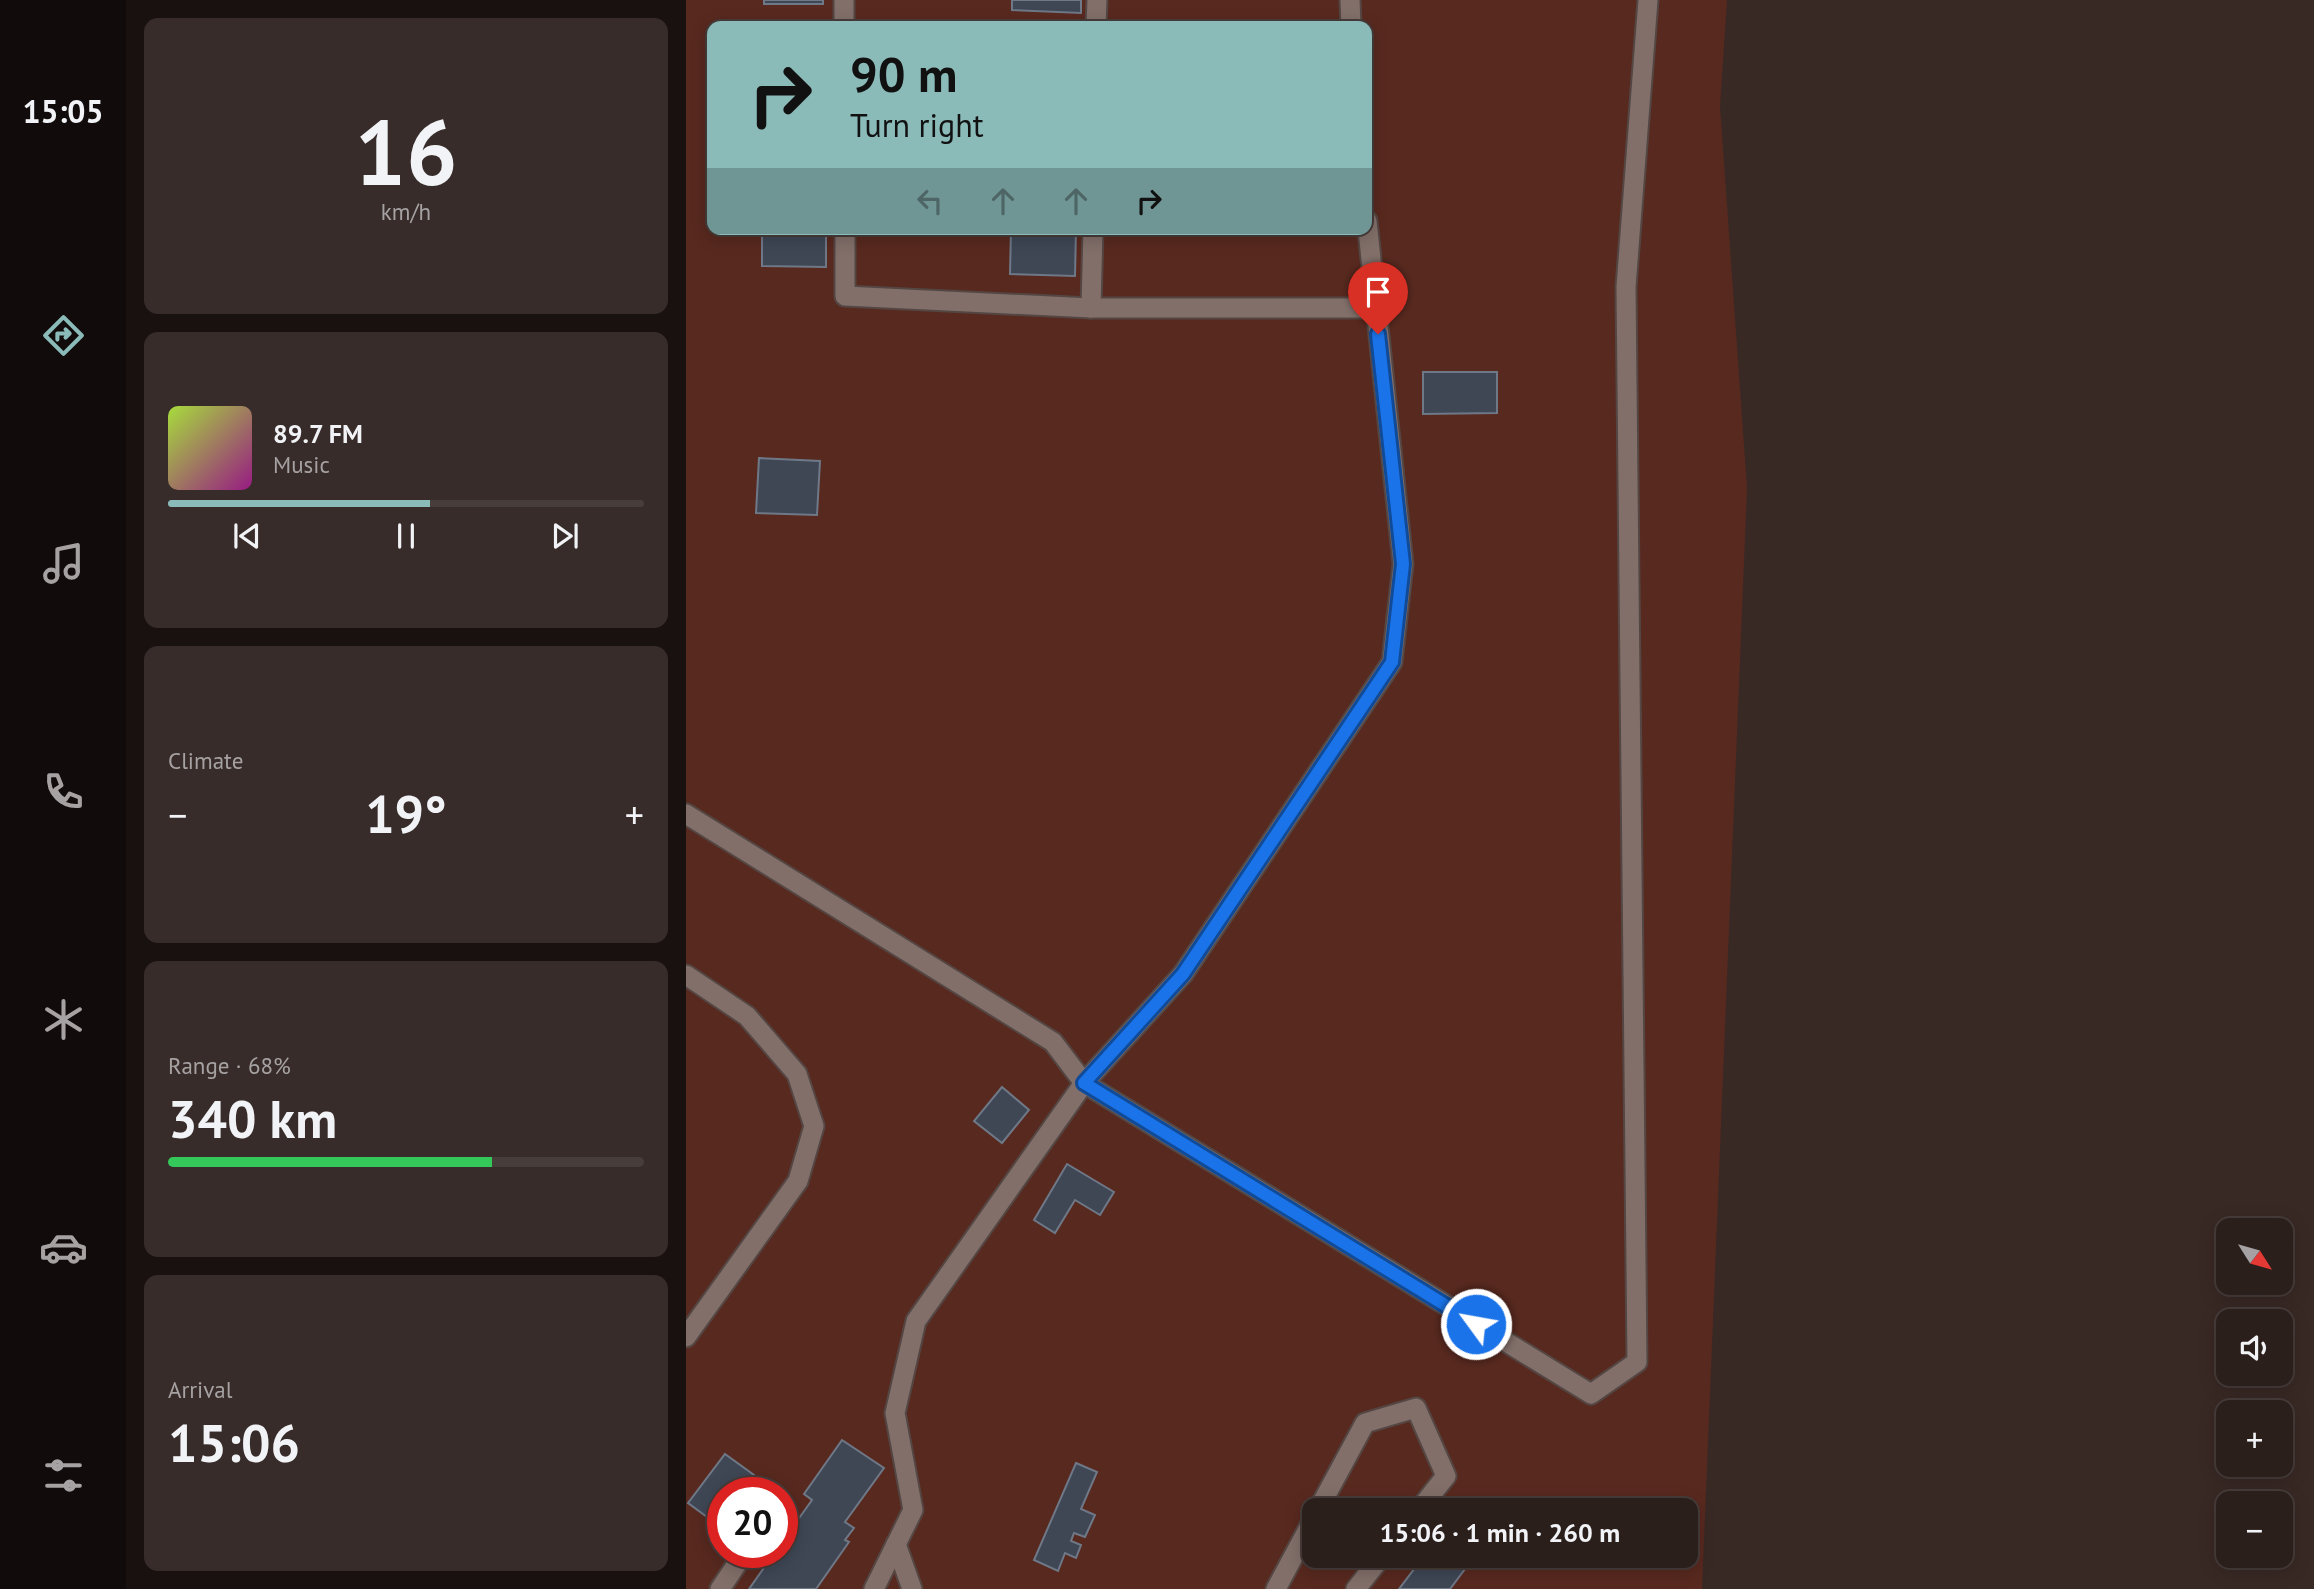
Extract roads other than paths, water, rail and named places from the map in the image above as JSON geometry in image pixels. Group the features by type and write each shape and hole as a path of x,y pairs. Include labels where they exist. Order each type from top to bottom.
{"lane":[{"path":"844,0 844,21"},
{"path":"1096,21 1097,0"},
{"path":"1350,0 1351,21"},
{"path":"686,814 1053,1042 1084,1083 1591,1394 1637,1362 1626,287 1648,0"},
{"path":"845,235 845,296 1091,308 1376,309"},
{"path":"1091,308 1093,235"},
{"path":"874,1589 913,1510 895,1413 916,1321 1084,1083 1183,974 1392,662 1403,564 1368,235"},
{"path":"686,975 747,1016 797,1074 814,1126 798,1181 686,1337"},
{"path":"1324,1498 1365,1423 1416,1408 1446,1476 1429,1498"},
{"path":"1276,1589 1302,1540"},
{"path":"896,1544 912,1589"},
{"path":"720,1589 734,1568"},
{"path":"1356,1589 1373,1568"}]}
